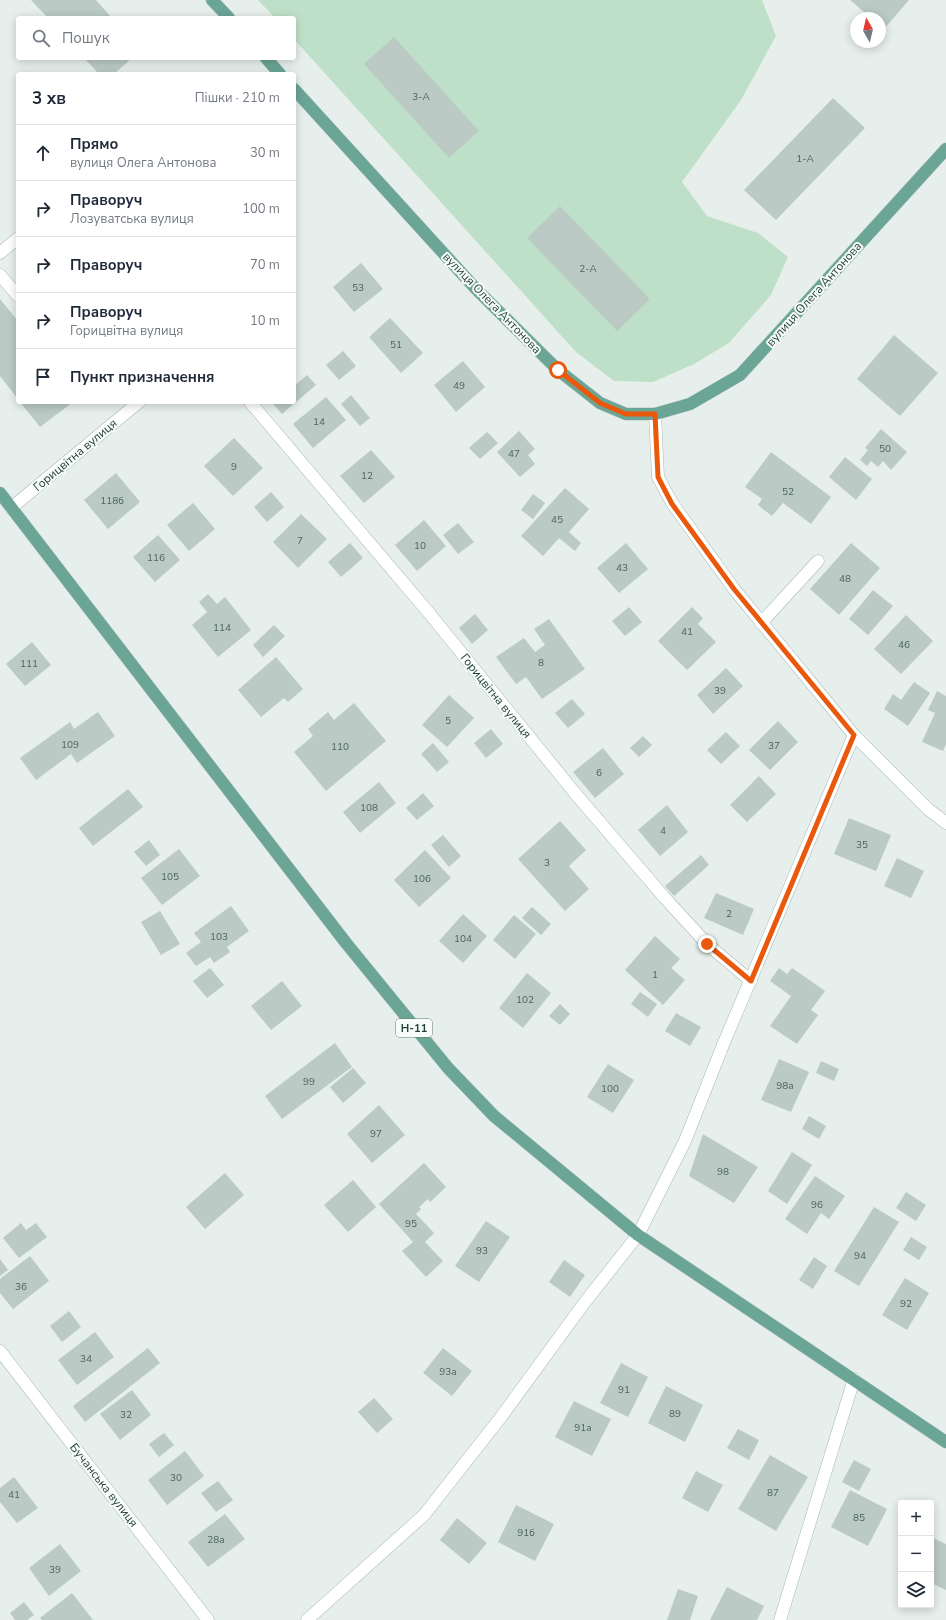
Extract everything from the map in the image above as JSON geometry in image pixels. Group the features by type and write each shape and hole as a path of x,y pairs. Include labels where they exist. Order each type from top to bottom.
{"main road":[{"path":"212,0 227,16"},
{"path":"268,60 278,72"},
{"name":"вулиця Олега Антонова","path":"296,91 476,289 558,370 600,403 626,414 655,414 690,404 740,375 946,149"},
{"name":"Н-11","path":"0,493 346,943 448,1068 494,1116 638,1235 946,1442"}],"street":[{"path":"0,253 16,240"},
{"path":"0,275 16,294"},
{"name":"Горицвітна вулиця","path":"11,508 137,404"},
{"name":"Горицвітна вулиця","path":"252,404 429,613 574,792 664,897 707,944 751,981"},
{"path":"655,414 658,477 672,504 734,589 854,735 928,809 946,823"},
{"path":"761,623 818,561"},
{"path":"308,1620 424,1515 501,1417 585,1302 638,1235 685,1141 854,735"},
{"name":"Бучанська вулиця","path":"0,1351 208,1620"},
{"path":"780,1620 854,1379"}],"green space":[{"path":"258,0 762,0 776,36 741,100 682,182 707,216 758,233 788,257 771,295 729,343 694,364 653,382 614,381 576,352 296,41 296,16 273,16"}],"building":[{"path":"31,0 96,0 110,16 46,16"},
{"path":"850,0 909,0 886,27 886,12 864,12"},
{"path":"394,37 479,131 449,158 364,64"},
{"path":"86,60 130,60 116,72 97,72"},
{"path":"833,98 865,128 776,220 744,190"},
{"path":"560,206 650,299 617,331 527,238"},
{"path":"361,263 383,289 354,312 333,287"},
{"path":"0,299 16,319 16,396 0,376"},
{"path":"390,318 423,353 401,373 369,337"},
{"path":"894,335 938,373 900,416 857,379"},
{"path":"343,351 356,366 339,380 326,365"},
{"path":"463,361 485,387 456,412 434,385"},
{"path":"307,375 316,385 296,402 296,384"},
{"path":"351,395 370,418 360,426 341,404"},
{"path":"326,397 346,420 313,448 293,424"},
{"path":"22,404 70,404 40,427"},
{"path":"273,404 294,404 282,414"},
{"path":"881,429 907,452 891,470 883,461 878,467 871,461 867,466 860,460 868,450 865,448"},
{"path":"519,431 535,449 528,455 535,464 520,477 497,452"},
{"path":"487,432 498,443 480,459 469,448"},
{"path":"234,438 263,468 233,496 204,466"},
{"path":"371,450 395,477 364,503 340,476"},
{"path":"771,452 831,497 811,524 783,503 772,516 758,505 762,499 745,487"},
{"path":"845,457 872,479 856,500 829,477"},
{"path":"116,473 140,502 108,529 84,500"},
{"path":"565,488 589,509 569,532 581,543 575,551 559,538 543,556 521,536"},
{"path":"271,492 284,507 267,522 254,507"},
{"path":"533,494 545,503 533,519 521,510"},
{"path":"193,503 215,529 189,551 167,525"},
{"path":"301,514 327,539 298,568 273,542"},
{"path":"424,520 446,546 417,571 395,545"},
{"path":"458,523 474,542 458,554 443,535"},
{"path":"158,535 180,560 155,582 133,557"},
{"path":"350,543 363,558 341,577 328,562"},
{"path":"626,543 648,569 619,593 597,568"},
{"path":"851,543 880,568 839,615 810,589"},
{"path":"873,590 893,606 868,635 849,619"},
{"path":"208,594 217,604 225,597 251,630 218,657 192,625 207,612 199,602"},
{"path":"629,607 642,622 625,636 612,621"},
{"path":"692,607 703,618 698,624 716,642 687,670 658,641"},
{"path":"475,614 488,630 472,644 459,628"},
{"path":"906,615 933,641 901,674 874,649"},
{"path":"549,619 585,669 542,699 526,677 516,684 496,657 524,638 535,652 545,645 534,629"},
{"path":"274,625 285,636 263,657 253,645"},
{"path":"32,642 51,665 25,686 6,664"},
{"path":"276,657 303,689 288,702 284,698 261,717 238,690"},
{"path":"726,668 743,686 713,714 697,695"},
{"path":"914,682 930,693 908,726 884,709 893,694 901,700"},
{"path":"937,691 946,696 946,744 943,751 922,742 935,713 928,710"},
{"path":"449,695 474,718 447,747 422,725"},
{"path":"572,699 585,714 568,728 555,713"},
{"path":"354,703 386,741 326,791 294,752 313,736 308,729 328,712 334,720"},
{"path":"98,712 115,736 77,763 71,754 36,780 20,758 70,722 74,729"},
{"path":"778,721 798,742 770,770 749,750"},
{"path":"491,729 503,744 486,758 474,743"},
{"path":"726,732 740,746 721,764 707,750"},
{"path":"643,736 652,745 639,757 630,748"},
{"path":"433,743 449,762 437,772 421,754"},
{"path":"603,748 624,774 595,798 573,772"},
{"path":"759,776 776,794 747,822 730,805"},
{"path":"379,782 396,803 360,833 343,812"},
{"path":"128,789 143,807 93,846 79,828"},
{"path":"423,793 434,806 417,820 406,808"},
{"path":"667,805 688,832 660,856 638,830"},
{"path":"849,818 891,835 876,871 834,854"},
{"path":"560,821 586,850 569,866 589,889 565,911 518,859"},
{"path":"443,835 461,856 449,867 431,845"},
{"path":"149,840 160,855 146,866 134,852"},
{"path":"179,849 200,876 162,905 141,878"},
{"path":"425,850 451,878 419,907 394,880"},
{"path":"701,855 709,865 674,896 665,886"},
{"path":"897,858 924,871 911,898 884,886"},
{"path":"716,893 754,909 743,935 704,918"},
{"path":"231,906 249,931 227,947 230,952 214,963 210,957 196,966 186,953 201,942 194,933"},
{"path":"532,907 551,924 541,935 522,918"},
{"path":"160,911 180,944 161,955 141,922"},
{"path":"463,914 487,936 463,963 439,941"},
{"path":"514,915 536,934 515,959 493,940"},
{"path":"655,936 680,959 671,968 685,980 663,1005 625,970"},
{"path":"210,968 224,985 207,998 193,981"},
{"path":"779,968 787,974 792,968 825,991 811,1010 818,1015 797,1044 770,1026 791,996 770,981"},
{"path":"527,973 551,993 523,1028 499,1008"},
{"path":"282,981 302,1006 271,1030 251,1006"},
{"path":"640,992 657,1004 648,1017 631,1004"},
{"path":"560,1004 570,1014 560,1025 549,1016"},
{"path":"676,1013 701,1027 690,1046 665,1031"},
{"path":"335,1043 352,1067 282,1119 265,1096"},
{"path":"779,1059 809,1072 791,1112 761,1100"},
{"path":"821,1061 839,1069 834,1081 816,1073"},
{"path":"608,1064 634,1080 613,1113 587,1097"},
{"path":"353,1068 366,1083 343,1103 330,1087"},
{"path":"379,1105 405,1135 372,1163 347,1134"},
{"path":"809,1116 826,1126 819,1139 802,1129"},
{"path":"703,1134 758,1167 734,1203 689,1176"},
{"path":"792,1152 812,1165 787,1204 768,1191"},
{"path":"424,1163 446,1187 430,1202 428,1199 419,1207 421,1209 416,1214 434,1233 425,1242 443,1261 426,1277 402,1251 413,1242 379,1204"},
{"path":"225,1173 244,1195 205,1229 186,1207"},
{"path":"815,1176 845,1196 829,1219 821,1213 807,1234 785,1219"},
{"path":"353,1180 376,1207 348,1232 324,1205"},
{"path":"906,1192 926,1205 916,1221 896,1208"},
{"path":"874,1207 899,1222 859,1286 834,1271"},
{"path":"486,1221 510,1237 479,1282 455,1266"},
{"path":"21,1223 26,1230 36,1223 47,1237 19,1258 3,1238"},
{"path":"911,1237 927,1247 919,1260 903,1250"},
{"path":"30,1256 49,1281 13,1309 0,1293 0,1279"},
{"path":"814,1257 827,1266 813,1289 799,1280"},
{"path":"0,1259 8,1270 0,1276"},
{"path":"564,1260 585,1275 570,1297 549,1282"},
{"path":"905,1278 929,1293 907,1330 882,1315"},
{"path":"69,1311 81,1327 62,1342 50,1326"},
{"path":"95,1332 114,1357 77,1385 58,1360"},
{"path":"148,1348 160,1363 85,1422 73,1406"},
{"path":"443,1348 472,1371 452,1396 423,1373"},
{"path":"621,1363 648,1377 628,1417 600,1403"},
{"path":"666,1386 703,1405 685,1442 648,1423"},
{"path":"132,1390 151,1415 120,1440 100,1414"},
{"path":"374,1398 393,1419 377,1433 358,1412"},
{"path":"574,1401 611,1419 592,1456 555,1437"},
{"path":"738,1429 759,1440 749,1460 727,1448"},
{"path":"164,1433 174,1445 159,1457 149,1444"},
{"path":"185,1451 204,1476 167,1505 148,1480"},
{"path":"770,1455 808,1477 776,1531 738,1509"},
{"path":"854,1460 871,1469 859,1491 842,1482"},
{"path":"696,1471 723,1485 708,1512 682,1498"},
{"path":"14,1477 38,1508 17,1523 0,1502 0,1488"},
{"path":"218,1481 233,1500 216,1512 201,1493"},
{"path":"850,1490 887,1509 868,1546 831,1527"},
{"path":"516,1505 554,1524 535,1561 498,1542"},
{"path":"225,1514 245,1539 208,1567 188,1542"},
{"path":"457,1518 487,1543 469,1564 440,1540"},
{"path":"934,1538 946,1544 946,1590 934,1584"},
{"path":"60,1544 81,1571 49,1596 29,1568"},
{"path":"727,1587 764,1606 757,1620 710,1620"},
{"path":"678,1589 698,1596 690,1620 667,1620"},
{"path":"72,1593 93,1620 42,1620 40,1618"},
{"path":"24,1602 34,1615 27,1620 15,1620 10,1613"}],"route":[{"path":"558,370 600,403 626,414 655,414 658,477 672,504 734,589 854,735 751,981 707,944"}]}
